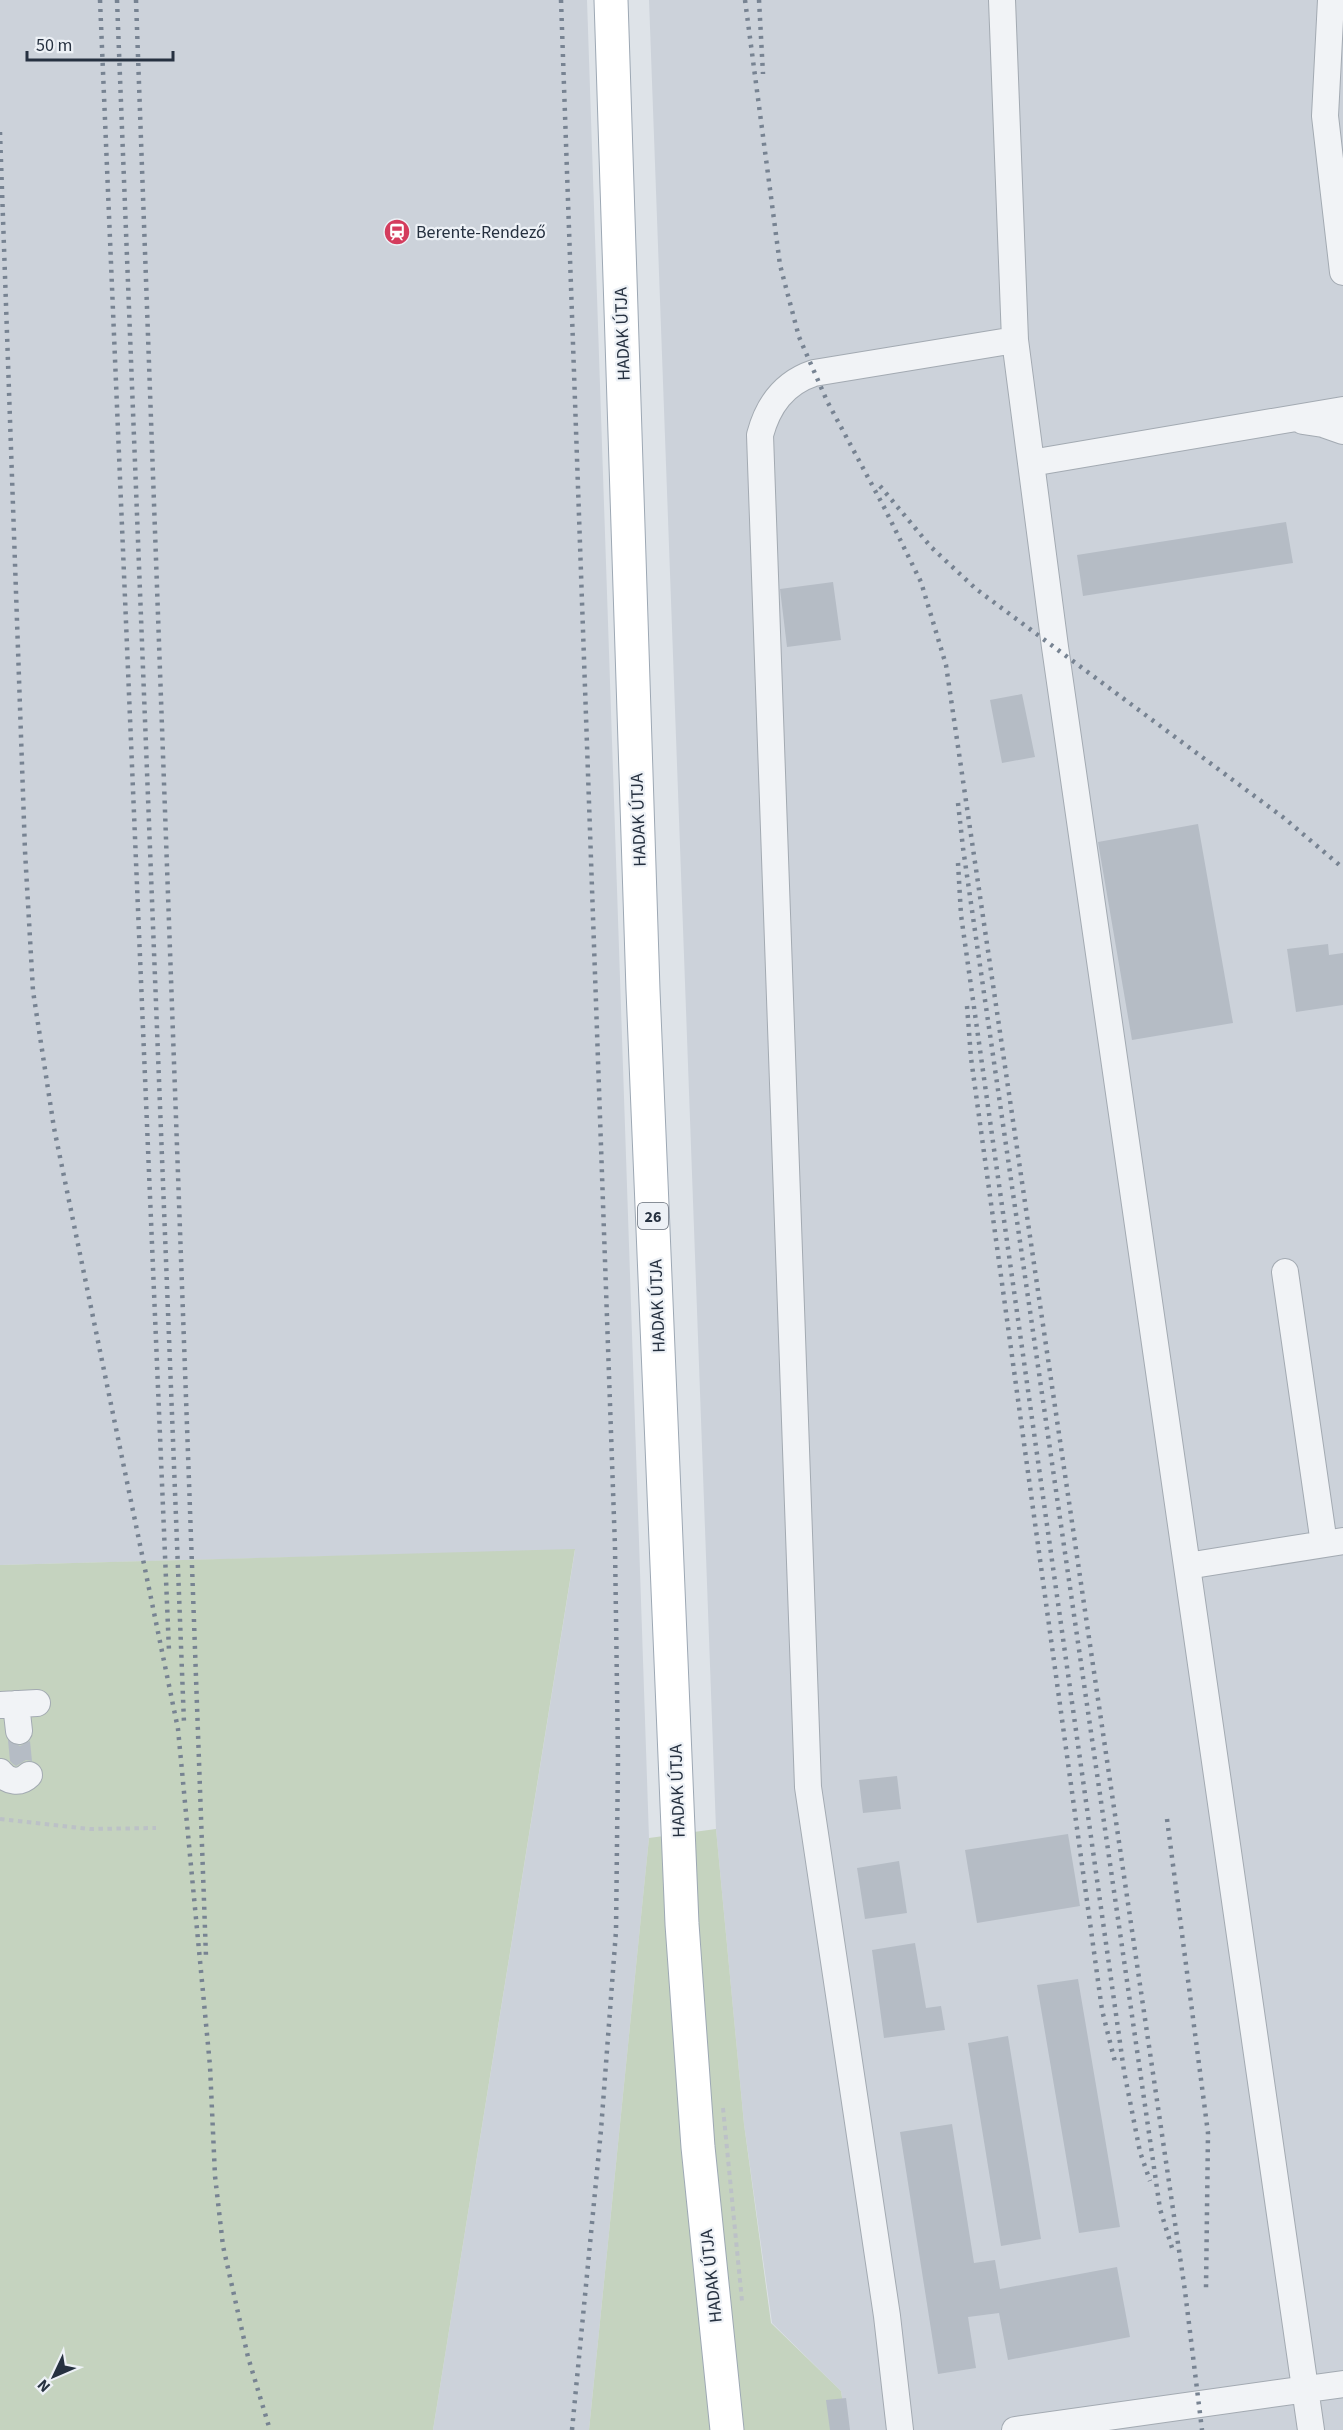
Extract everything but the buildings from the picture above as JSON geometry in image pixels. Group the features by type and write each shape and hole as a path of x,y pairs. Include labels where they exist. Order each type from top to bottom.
{"main road":[{"name":"HADAK ÚTJA","path":"611,0 643,978 682,1924 698,2147 727,2430"}],"lane":[{"path":"1002,0 1015,340 1311,2430"},
{"path":"1331,0 1325,116 1343,272"},
{"path":"900,2430 887,2316 807,1787 760,435 764,420 778,396 802,377 814,373 1015,340"},
{"path":"1031,463 1343,410"},
{"path":"1289,419 1323,424 1343,431"},
{"path":"1187,1566 1334,1543 1285,1272"},
{"path":"18,1704 19,1731"},
{"path":"0,1772 13,1780 21,1780 29,1775"},
{"path":"1015,2430 1124,2423 1343,2384"}],"path":[{"path":"0,1819 90,1829 156,1827"}],"shaded area":[{"path":"0,0 587,0 649,1838 589,2430 433,2430 575,1550 0,1565"},
{"path":"649,0 1343,0 1343,2430 847,2430 841,2391 772,2323 744,2124 716,1829"}],"green space":[{"path":"575,1549 433,2430 0,2430 0,1565"},
{"path":"716,1829 744,2124 771,2323 841,2391 847,2430 589,2430 649,1838"}],"railway":[{"path":"100,0 169,1651"},
{"path":"117,0 184,1723"},
{"path":"136,0 206,1957"},
{"path":"561,0 615,1547 618,1758 616,1931 601,2130 572,2430"},
{"path":"745,0 780,265 799,337 827,401 921,582 946,665 1185,2291 1202,2430"},
{"path":"759,0 763,74"},
{"path":"0,132 25,851 33,991 54,1128 178,1729 210,2066 215,2176 223,2246 248,2357 270,2430"},
{"path":"880,486 931,547 976,589 1284,818 1343,868"},
{"path":"958,803 1160,2209 1173,2251"},
{"path":"958,863 961,915 1124,2071 1140,2152 1150,2181"},
{"path":"967,1006 971,1058 1102,2010 1116,2066"},
{"path":"1167,1819 1208,2133 1206,2288"}],"place":[{"name":"Berente-Rendező","path":"397,232"}]}
